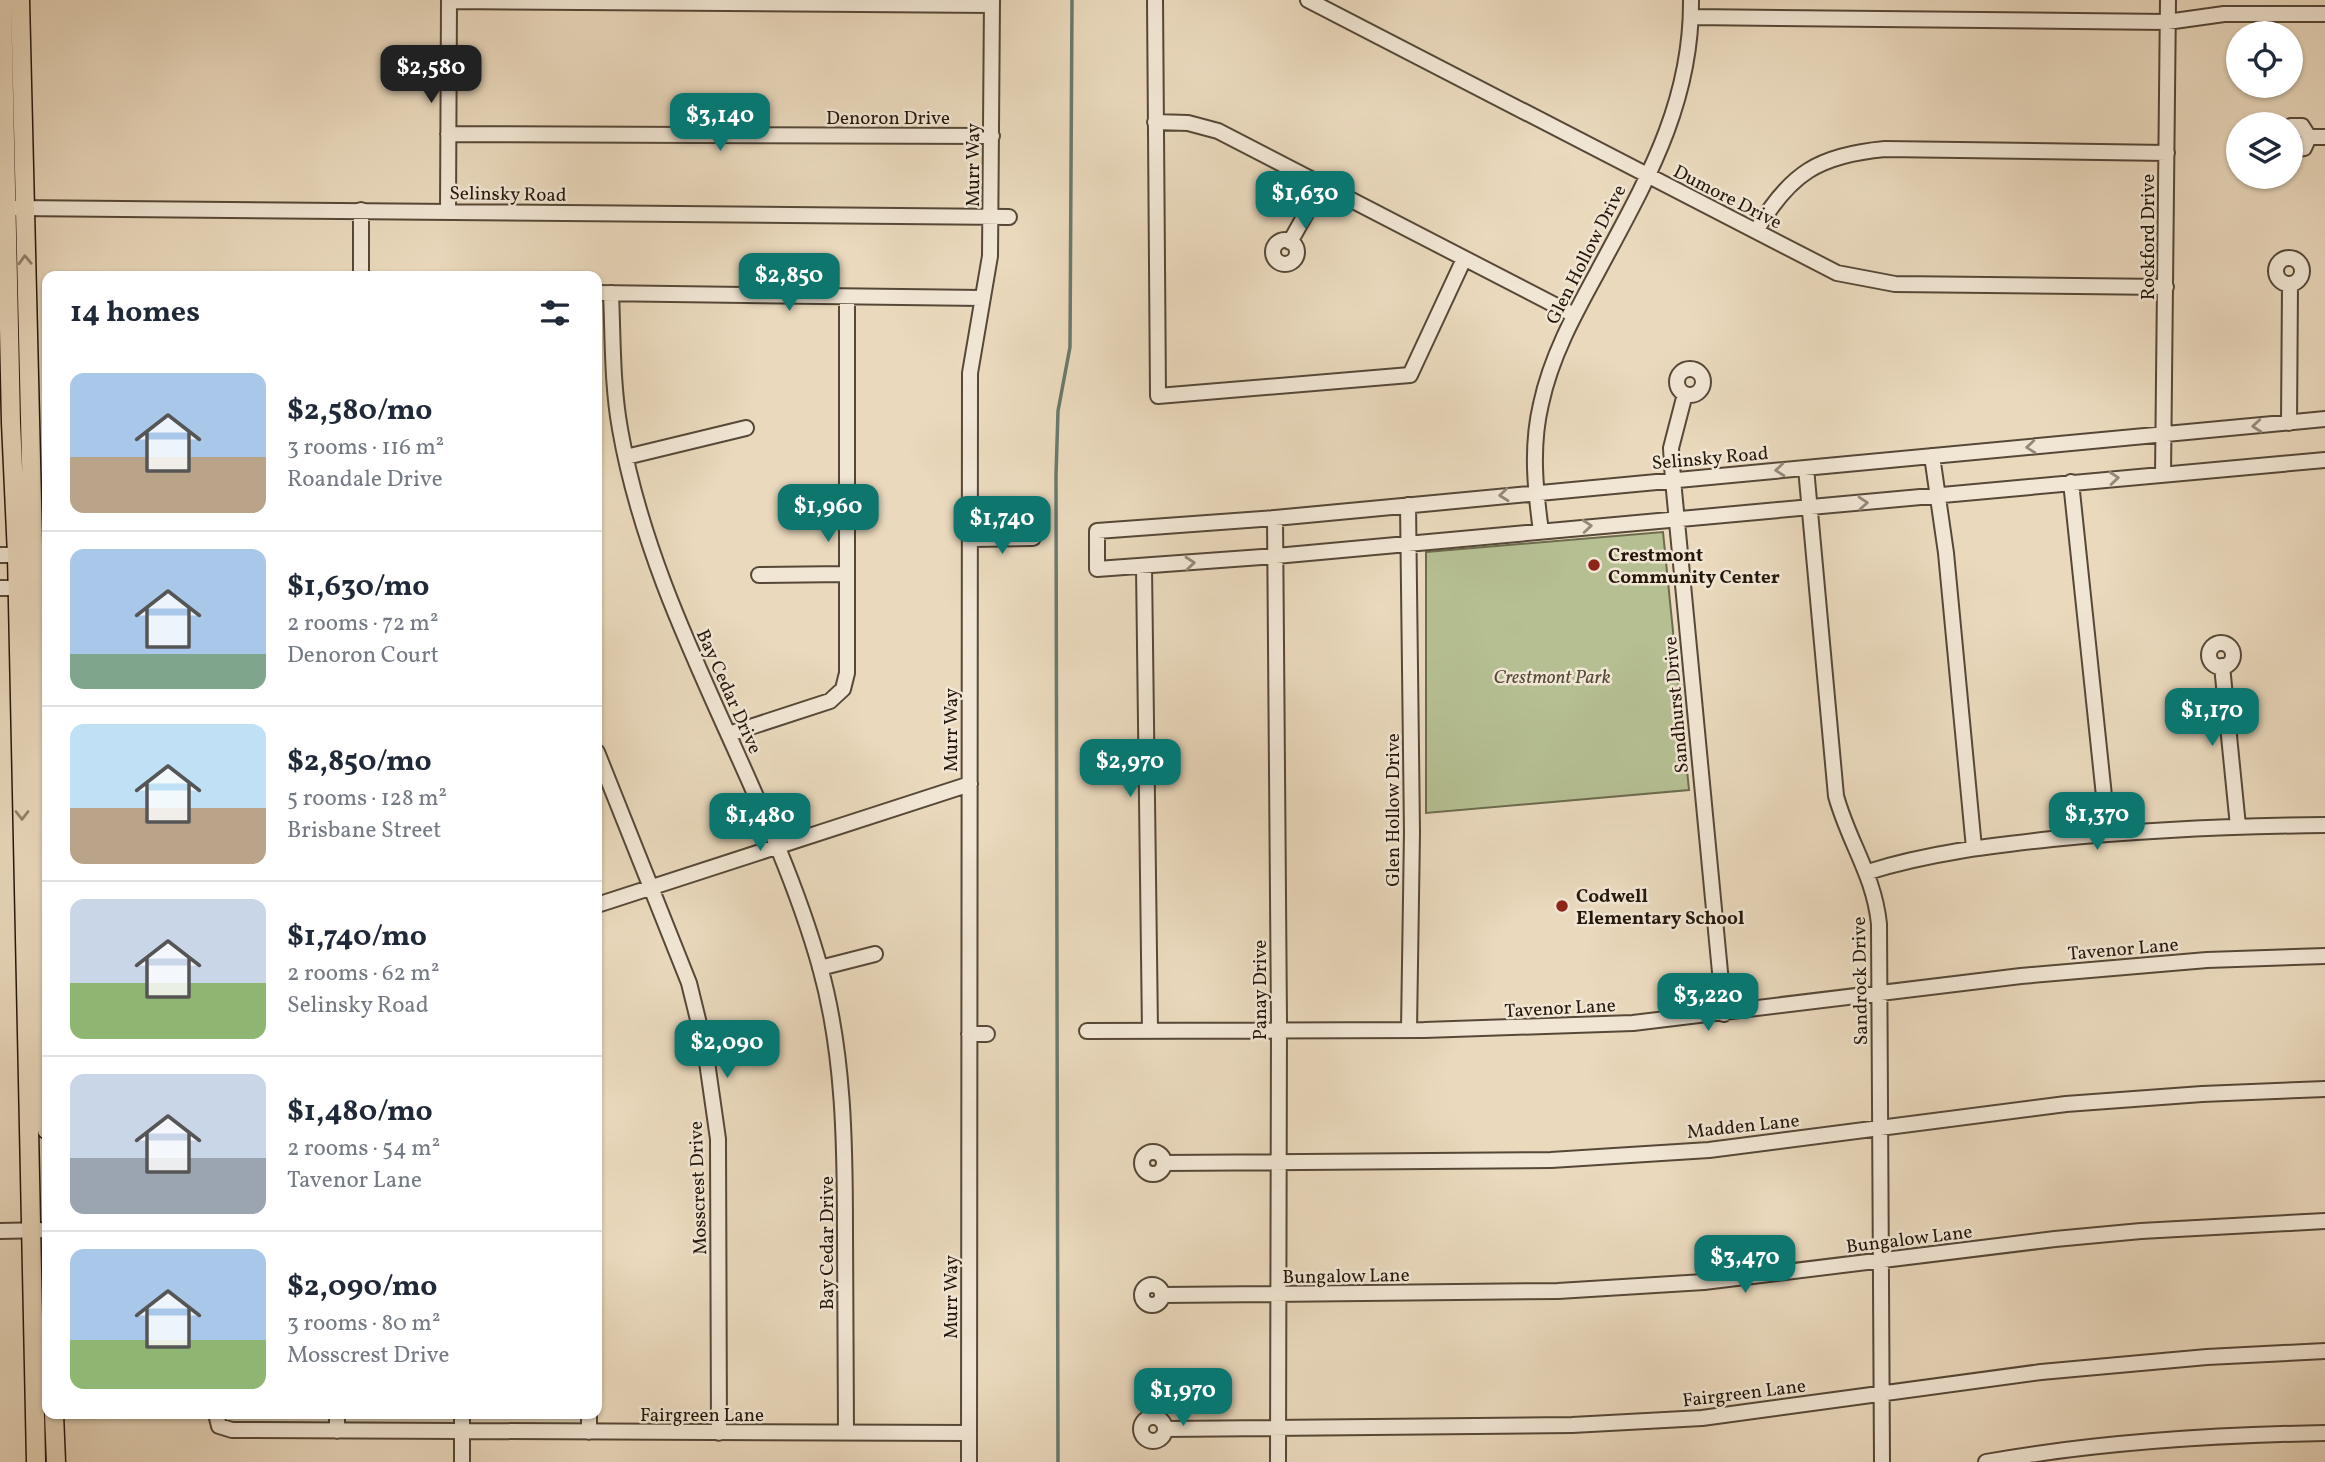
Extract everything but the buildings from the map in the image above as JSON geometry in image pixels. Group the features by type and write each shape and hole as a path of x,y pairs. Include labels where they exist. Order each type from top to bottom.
{"main road":[{"path":"2,0 2,63 15,208 19,317 31,423 35,573 30,766 37,921 39,1231 36,1462"},
{"path":"15,208 22,62 20,0"},
{"path":"19,317 6,423 9,588 30,766"},
{"path":"37,1069 42,1100"},
{"path":"35,1429 55,1421 55,1462"}],"street":[{"path":"448,211 449,0 992,2"},
{"path":"1155,0 1158,396 1410,375 1464,259"},
{"name":"Dumore Drive","path":"1308,0 1837,274 1895,284 2166,286"},
{"name":"Glen Hollow Drive","path":"1542,531 1534,457 1540,406 1553,362 1574,315 1674,118 1685,81 1692,17 1691,0"},
{"name":"Rockford Drive","path":"2163,475 2168,0"},
{"name":"Murr Way","path":"969,1462 970,373 990,256 992,2"},
{"path":"1692,17 2167,22 2224,14 2325,14"},
{"path":"2,63 22,62"},
{"path":"1155,121 1188,123 1218,131 1574,315"},
{"path":"2303,128 2309,137"},
{"name":"Denoron Drive","path":"448,134 992,136"},
{"path":"2309,137 2325,137"},
{"path":"2303,148 2309,137"},
{"path":"1756,231 1773,202 1797,179 1816,165 1846,152 1885,149 2167,153"},
{"path":"1290,242 1322,185"},
{"name":"Selinsky Road","path":"15,208 1009,217"},
{"path":"361,210 361,271"},
{"path":"2289,423 2290,285"},
{"path":"604,293 982,298"},
{"name":"Bay Cedar Drive","path":"604,293 615,395 626,457 675,612 776,847 820,968 844,1126 846,1433"},
{"path":"729,734 830,701 843,690 847,673 845,574 848,297"},
{"name":"Sandhurst Drive","path":"1685,394 1671,449 1724,1014"},
{"name":"Selinsky Road","path":"1144,567 1097,569 1097,531 1275,518 2325,419"},
{"path":"6,423 31,423"},
{"path":"626,457 746,428"},
{"path":"1932,456 1946,552 1974,848"},
{"path":"1150,1031 1144,567 2325,460"},
{"name":"Sandrock Drive","path":"1806,468 1836,796 1844,824 1868,872 1876,895 1879,924 1882,1462"},
{"path":"2071,482 2108,834"},
{"name":"Glen Hollow Drive","path":"1408,505 1412,818 1409,1031"},
{"name":"Panay Drive","path":"1275,518 1280,1295 1278,1462"},
{"path":"970,539 1033,538"},
{"path":"9,555 35,573 9,588"},
{"path":"759,575 845,574"},
{"path":"2222,666 2238,826"},
{"name":"Mosscrest Drive","path":"602,764 689,984 705,1048 718,1139 719,1433"},
{"path":"602,903 970,784"},
{"path":"1868,872 1916,857 2108,834 2238,826 2325,825"},
{"path":"820,968 875,954"},
{"name":"Tavenor Lane","path":"1087,1031 1409,1031 1619,1024 2143,965 2325,957"},
{"path":"970,1034 986,1034"},
{"name":"Madden Lane","path":"1164,1163 1551,1160 1709,1150 2080,1103 2325,1089"},
{"name":"Bungalow Lane","path":"1162,1295 1585,1289 1703,1282 2141,1231 2325,1221"},
{"path":"0,1231 39,1231"},
{"name":"Fairgreen Lane","path":"1165,1429 1572,1425 1676,1419 2041,1372 2207,1357 2325,1351"},
{"name":"Fairgreen Lane","path":"217,1419 219,1426 224,1428 337,1431 969,1433"},
{"path":"337,1419 337,1431"},
{"path":"462,1419 462,1462"},
{"path":"589,1419 589,1432"},
{"path":"1986,1462 2095,1447 2194,1438 2325,1433"}],"green space":[{"name":"Crestmont Park","path":"1663,532 1689,790 1426,813 1426,552"}],"waterway":[{"path":"1058,1462 1056,475 1058,411 1070,347 1072,0"}],"place":[{"name":"Crestmont Community Center","path":"1594,565"},
{"name":"Codwell Elementary School","path":"1562,906"}]}
